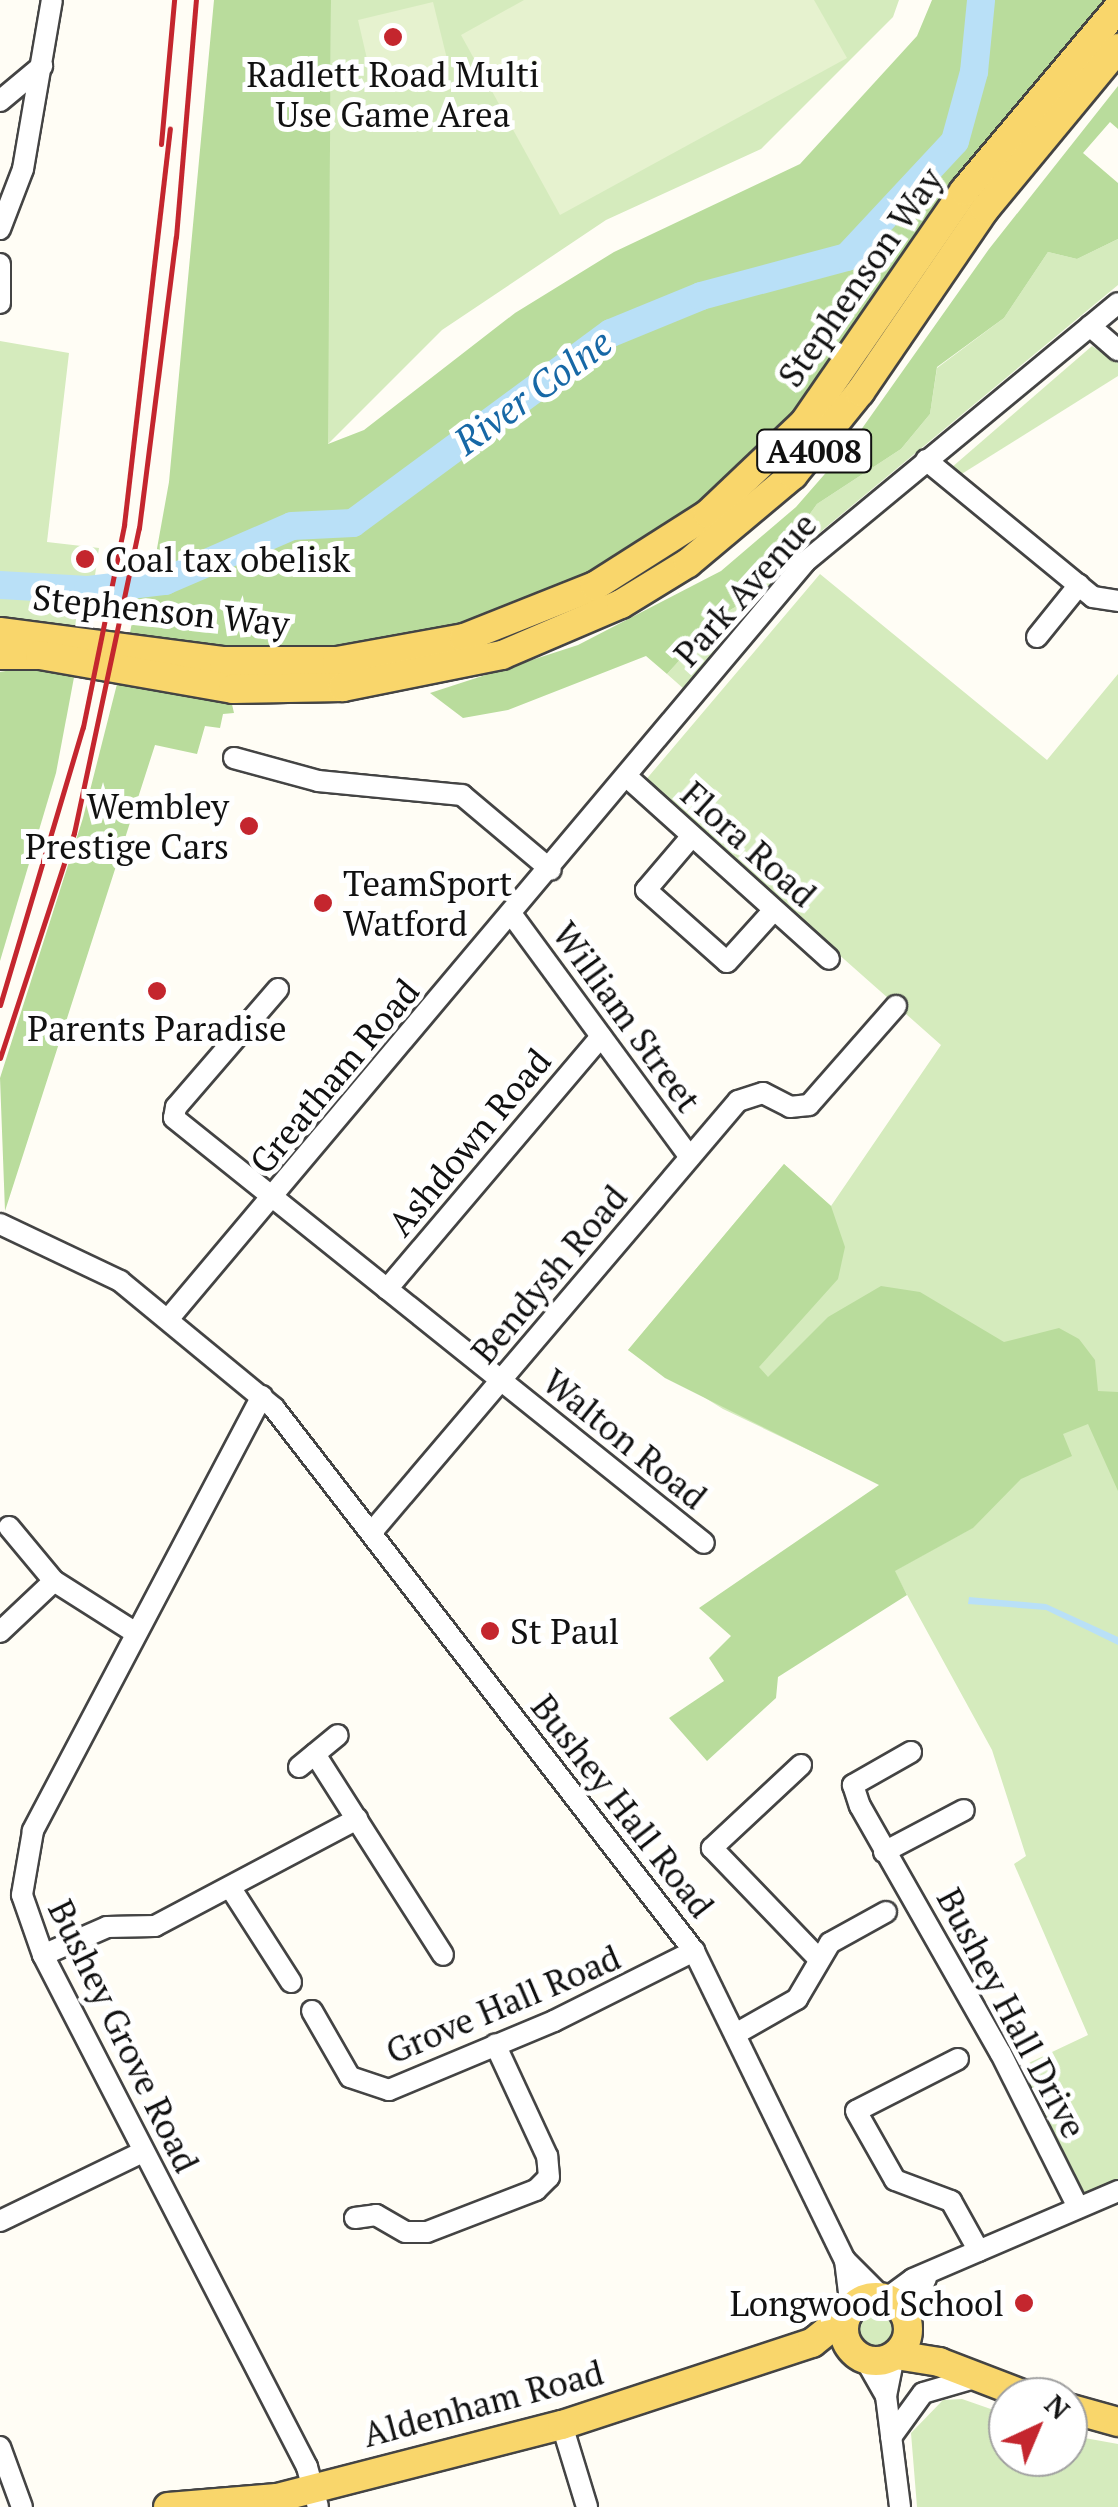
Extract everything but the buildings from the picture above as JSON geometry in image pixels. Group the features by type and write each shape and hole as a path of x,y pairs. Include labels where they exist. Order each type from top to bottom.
{"main road":[{"name":"Stephenson Way","path":"0,632 204,660 337,661 464,638 595,586 672,540 778,451 841,372 964,191 1118,8"},
{"name":"Stephenson Way","path":"0,655 40,656 233,689 344,687 502,655 621,604 688,563 793,475 860,392 986,208 1118,48"},
{"path":"862,2357 846,2341 849,2311 884,2298 939,2362"},
{"name":"Aldenham Road","path":"168,2507 316,2497 562,2425 812,2344 849,2311"},
{"path":"895,2355 908,2322"},
{"path":"812,2344 862,2357 895,2355 939,2362 988,2383"},
{"path":"1088,2414 1118,2422"}],"street":[{"path":"0,229 23,169 52,0"},
{"path":"0,101 42,66"},
{"path":"0,264 0,304"},
{"name":"Park Avenue","path":"582,828 805,562 1118,303"},
{"path":"1090,326 1118,350"},
{"path":"926,460 1093,597 1118,601"},
{"path":"1037,636 1079,585"},
{"path":"234,758 318,782 462,795 551,870"},
{"name":"Flora Road","path":"626,776 829,960"},
{"name":"Greatham Road","path":"170,1317 551,870 582,828"},
{"path":"692,836 646,890 658,901 727,962 774,910"},
{"name":"William Street","path":"512,915 690,1157"},
{"name":"Walton Road","path":"278,988 173,1111 386,1289 704,1543"},
{"name":"Bendysh Road","path":"371,1533 748,1094 764,1092 790,1107 816,1100 896,1006"},
{"name":"Ashdown Road","path":"386,1289 601,1037"},
{"name":"Bushey Hall Road","path":"0,1224 120,1281 170,1317 262,1396 694,1951 738,2032 845,2260 884,2298"},
{"name":"Bushey Grove Road","path":"262,1396 25,1852 22,1895 42,1955 316,2497"},
{"path":"9,1527 54,1581 136,1633"},
{"path":"0,1632 54,1581"},
{"path":"338,1734 307,1760 356,1820 443,1955"},
{"name":"Bushey Hall Drive","path":"911,1752 853,1785 884,1852 1001,2054 1078,2207"},
{"path":"801,1764 712,1848 818,1958"},
{"path":"884,1852 964,1810"},
{"path":"42,1955 107,1927 155,1926 356,1820"},
{"path":"230,1887 291,1982"},
{"path":"738,2032 797,1999 818,1958 838,1937 886,1912"},
{"name":"Grove Hall Road","path":"312,2011 343,2068 379,2090 402,2087 694,1951"},
{"path":"355,2218 376,2215 403,2240 536,2190 548,2177 547,2156 494,2044"},
{"path":"958,2059 856,2111 895,2180 952,2201 979,2251"},
{"path":"0,2221 143,2152"},
{"path":"884,2298 979,2251 1118,2191"},
{"name":"Bushey Hall Road","path":"845,2260 849,2311"},
{"path":"908,2322 926,2278"},
{"path":"895,2355 886,2396 900,2507"},
{"path":"862,2357 886,2396"},
{"path":"890,2439 922,2393 974,2378"},
{"path":"562,2425 586,2507"},
{"path":"0,2447 22,2507"}],"green space":[{"path":"214,0 331,0 328,444 364,430 515,313 614,252 800,164 917,36 932,0 1113,0 1029,91 772,439 662,537 557,590 433,633 338,648 224,652 129,638 145,553 156,554 169,482"},
{"path":"331,0 899,0 893,17 761,149 606,220 442,330 327,445"},
{"path":"524,0 814,0 847,58 560,215 461,35"},
{"path":"433,2 449,67 373,85 358,20"},
{"path":"1118,86 1118,129 1110,122 1083,153 1118,183 1118,239 1077,259 1048,252 1004,318 937,367 930,414 901,449 817,504 749,599 720,616 667,674 646,656 508,710 463,718 430,693 578,645 721,571 796,507 851,444 989,249"},
{"path":"1118,239 1118,285 807,543 684,689 667,674 720,616 749,599 817,504 901,449 930,414 937,368 1004,318 1048,252 1077,259"},
{"path":"0,341 69,353 47,542 99,548 87,630 0,623"},
{"path":"1092,346 1118,363 1118,376 960,475 951,468"},
{"path":"820,574 1047,760 1118,674 1118,2179 1085,2193 1016,2069 1088,2035 1014,1864 1026,1856 992,1750 894,1571 972,1528 723,1409 628,1350 784,1164 831,1206 941,1045 644,782"},
{"path":"34,666 75,672 56,773 0,961 0,672"},
{"path":"117,684 231,700 234,713 223,714 220,728 205,726 197,754 155,745 5,1211 0,1078 83,818"},
{"path":"784,1164 831,1206 845,1247 838,1279 759,1367 768,1377 828,1317 881,1286 920,1292 1004,1342 1059,1328 1079,1339 1095,1360 1098,1391 1118,1392 1118,1491 1088,1424 1063,1434 1072,1456 1021,1479 973,1528 895,1571 907,1595 778,1677 776,1698 707,1761 669,1718 724,1681 709,1658 731,1636 699,1608 879,1485 665,1378 628,1350"},
{"path":"875,2306 892,2314 900,2331 892,2348 875,2356 858,2348 850,2331 858,2314"},
{"path":"962,2399 988,2408 988,2477 1088,2477 1088,2439 1118,2444 1118,2507 917,2507 911,2433 943,2400"}],"water":[{"path":"969,1597 1046,1604 1118,1637 1118,1645 1046,1610 968,1604"}],"waterway":[{"name":"River Colne","path":"0,585 88,590 165,581 292,526 353,523 611,333 701,296 847,257 955,141 974,72 981,0"}],"railway":[{"path":"161,144 174,0"},
{"path":"0,1058 74,833 139,528 176,237 196,0"},
{"path":"0,1005 83,727 124,525 170,129"}],"place":[{"name":"Radlett Road Multi Use Game Area","path":"393,37"},
{"name":"Coal tax obelisk","path":"85,559"},
{"name":"Wembley Prestige Cars","path":"249,826"},
{"name":"TeamSport Watford","path":"323,903"},
{"name":"Parents Paradise","path":"157,991"},
{"name":"St Paul","path":"490,1631"},
{"name":"Longwood School","path":"1024,2303"}]}
